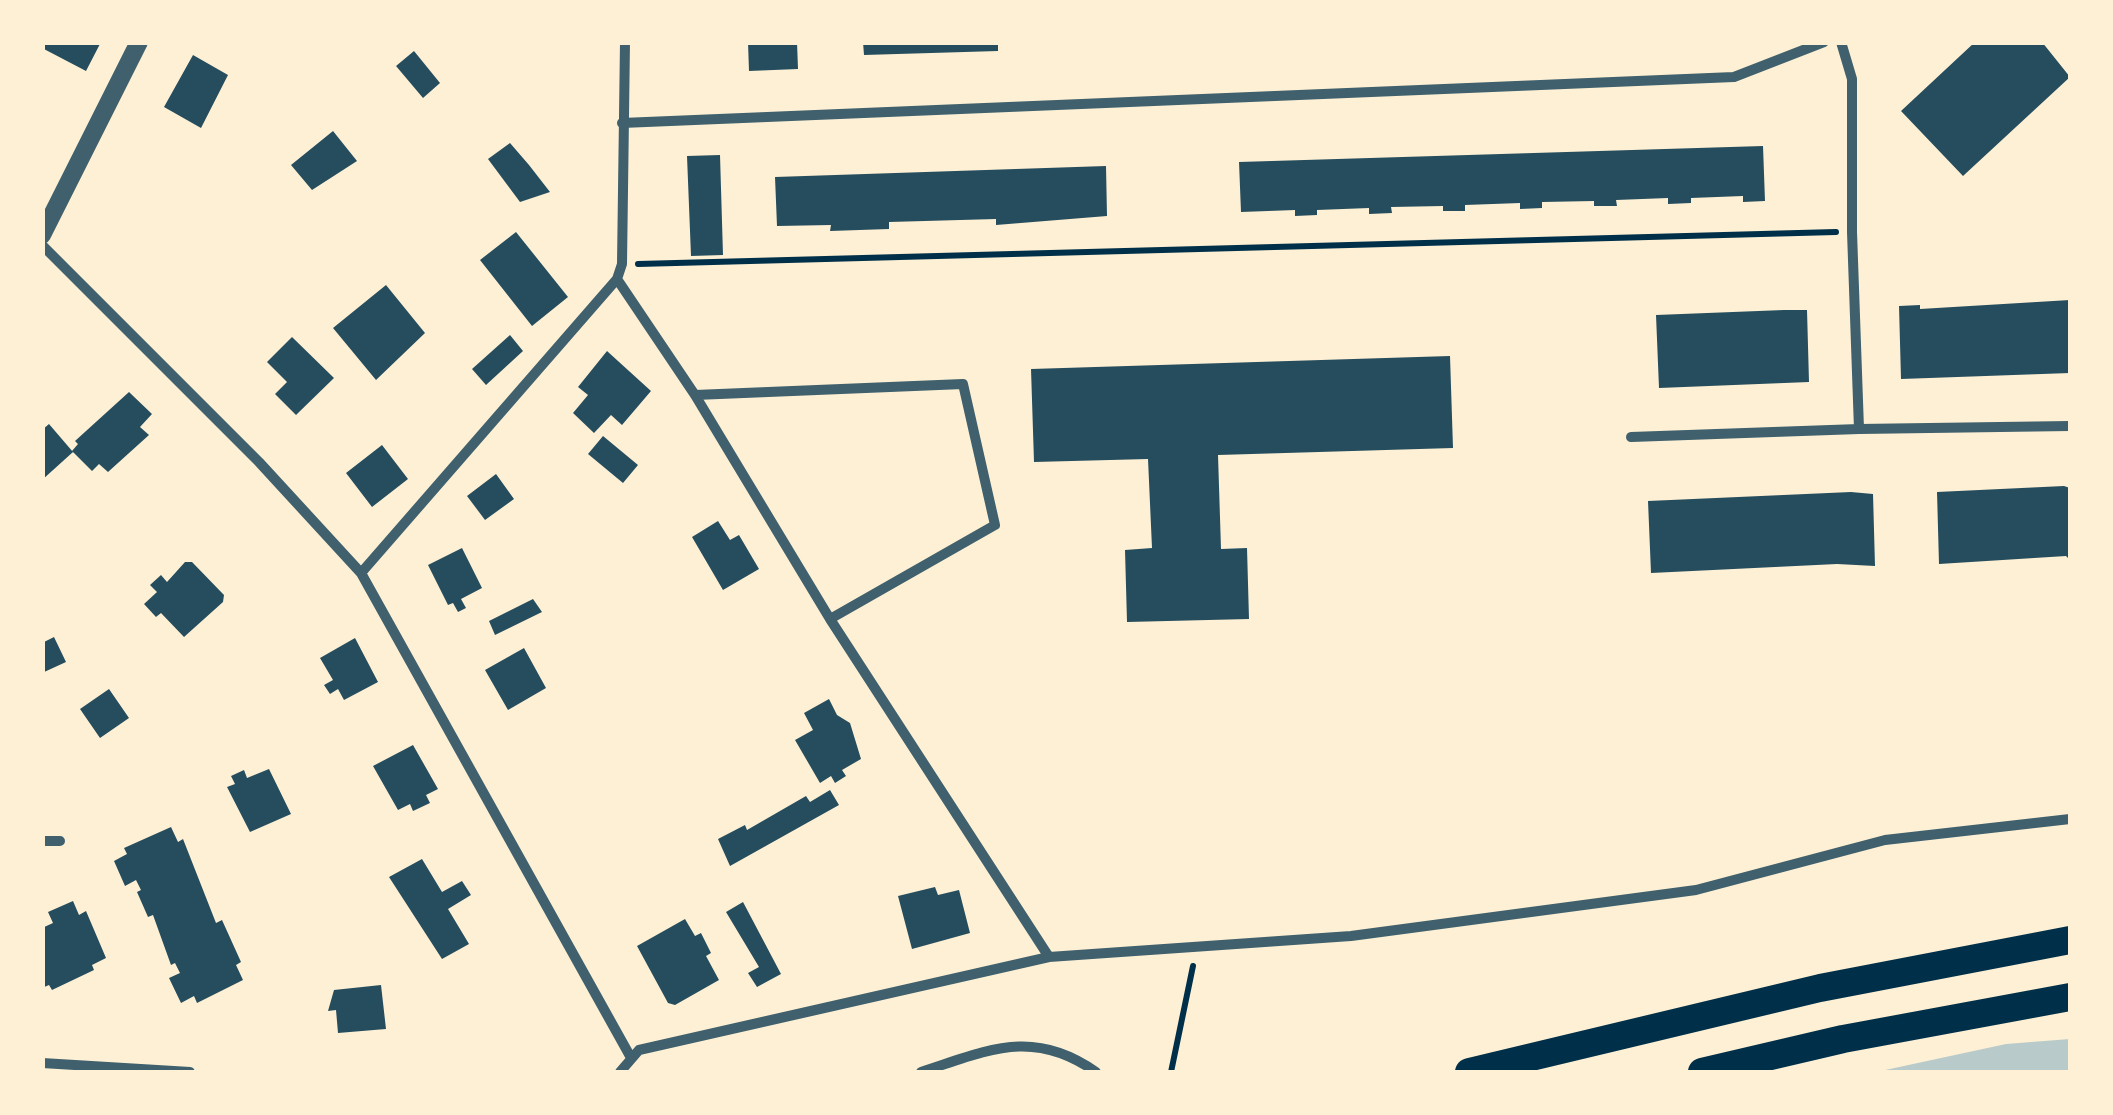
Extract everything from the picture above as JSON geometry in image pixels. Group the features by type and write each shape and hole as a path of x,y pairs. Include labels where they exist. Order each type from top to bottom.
{"highway":[{"path":"1469,1072 1820,988 2070,940"},
{"path":"1702,1072 1843,1039 2070,997"}],"street":[{"path":"42,235 140,42"},
{"path":"361,573 617,279 622,264 625,42"},
{"path":"622,123 1734,77 1824,42"},
{"path":"1841,42 1852,79 1852,232 1859,430"},
{"path":"42,246 259,462 361,573 630,1056"},
{"path":"617,279 695,394 830,619 1048,957"},
{"path":"695,394 964,384 995,525 830,619"},
{"path":"1631,437 2070,426"},
{"path":"620,1072 630,1056 640,1050 1048,957 1350,936 1696,890 1885,840 2070,819"},
{"path":"42,841 60,841"},
{"path":"921,1072 1010,1044 1060,1053 1096,1072"},
{"path":"42,1063 190,1072"}],"path":[{"path":"622,264 1852,232"},
{"path":"1172,1072 1198,947"}],"shaded area":[{"path":"2070,1039 2070,1072 1876,1072 2006,1044"}],"building":[{"path":"45,42 101,42 86,71 42,48"},
{"path":"748,42 797,42 798,69 749,71"},
{"path":"863,42 998,42 998,51 864,55"},
{"path":"1975,42 2042,42 2070,77 1963,176 1901,111"},
{"path":"414,51 440,83 423,98 396,66"},
{"path":"193,55 228,75 201,128 164,107"},
{"path":"333,131 357,161 312,190 291,165"},
{"path":"510,143 550,192 520,202 488,159"},
{"path":"1763,146 1765,201 1743,202 1743,196 1691,198 1691,203 1668,204 1668,198 1616,200 1617,206 1594,206 1594,201 1542,202 1542,208 1520,209 1520,203 1465,205 1465,211 1443,211 1443,206 1391,207 1392,213 1369,214 1369,208 1317,210 1317,215 1295,216 1295,210 1241,212 1239,162"},
{"path":"720,155 723,255 691,256 687,156"},
{"path":"1106,166 1107,216 996,225 996,219 889,222 889,229 830,231 831,225 777,226 775,177"},
{"path":"516,232 568,297 532,326 480,260"},
{"path":"386,285 425,333 376,380 333,328"},
{"path":"2070,300 2070,373 1901,379 1899,306 1920,305 1920,309"},
{"path":"1807,310 1809,382 1659,388 1656,315"},
{"path":"510,335 523,351 486,385 472,369"},
{"path":"292,337 334,378 296,415 275,394 287,382 267,362"},
{"path":"607,351 651,391 622,425 611,415 594,433 573,413 588,395 578,387"},
{"path":"1450,356 1453,448 1218,455 1221,549 1247,548 1249,619 1127,622 1125,550 1152,548 1148,459 1034,462 1031,369"},
{"path":"129,392 152,414 140,427 149,435 108,472 99,464 92,471 72,451 78,444 75,441"},
{"path":"49,424 73,452 42,480 42,430"},
{"path":"603,436 638,465 623,483 588,454"},
{"path":"382,445 408,479 372,507 346,473"},
{"path":"496,474 514,499 485,520 467,496"},
{"path":"2070,488 2070,560 2066,556 1939,564 1937,492"},
{"path":"1873,494 1875,566 1837,564 1651,573 1648,501"},
{"path":"718,521 730,540 739,535 759,569 723,590 692,537"},
{"path":"462,548 482,588 461,599 466,608 458,612 453,603 448,605 428,565"},
{"path":"185,562 192,562 224,595 223,602 184,637 161,613 156,617 144,604 157,592 150,585 161,575 167,582"},
{"path":"533,599 542,612 495,635 489,621"},
{"path":"54,637 66,662 42,673 42,643"},
{"path":"355,638 378,682 344,700 338,689 330,694 324,685 333,680 320,658"},
{"path":"524,648 546,688 508,710 485,670"},
{"path":"109,689 129,718 100,738 80,709"},
{"path":"829,699 837,715 850,723 861,759 842,770 846,776 835,783 831,776 820,783 795,740 813,730 804,713"},
{"path":"413,745 438,789 426,795 430,803 413,811 410,804 398,810 373,766"},
{"path":"269,769 291,814 250,832 227,787 235,784 231,776 244,770 247,778"},
{"path":"830,790 839,805 730,866 718,839 745,825 747,830 806,796 810,802"},
{"path":"171,827 178,842 183,839 216,923 222,920 241,962 236,965 243,980 197,1003 194,996 181,1003 169,978 180,973 175,963 171,965 153,915 148,917 136,880 125,886 114,861 127,854 124,848"},
{"path":"422,859 442,892 462,881 471,895 448,909 469,944 442,959 389,877"},
{"path":"935,887 938,895 959,890 970,933 912,949 898,896"},
{"path":"73,901 79,915 86,911 106,958 92,965 94,970 52,990 49,985 42,988 42,928 53,923 48,912"},
{"path":"743,902 781,974 757,987 748,973 759,967 726,912"},
{"path":"685,919 695,936 701,933 711,953 706,956 719,980 675,1005 668,1003 637,946"},
{"path":"381,985 386,1029 338,1033 336,1010 328,1011 334,990"}]}
